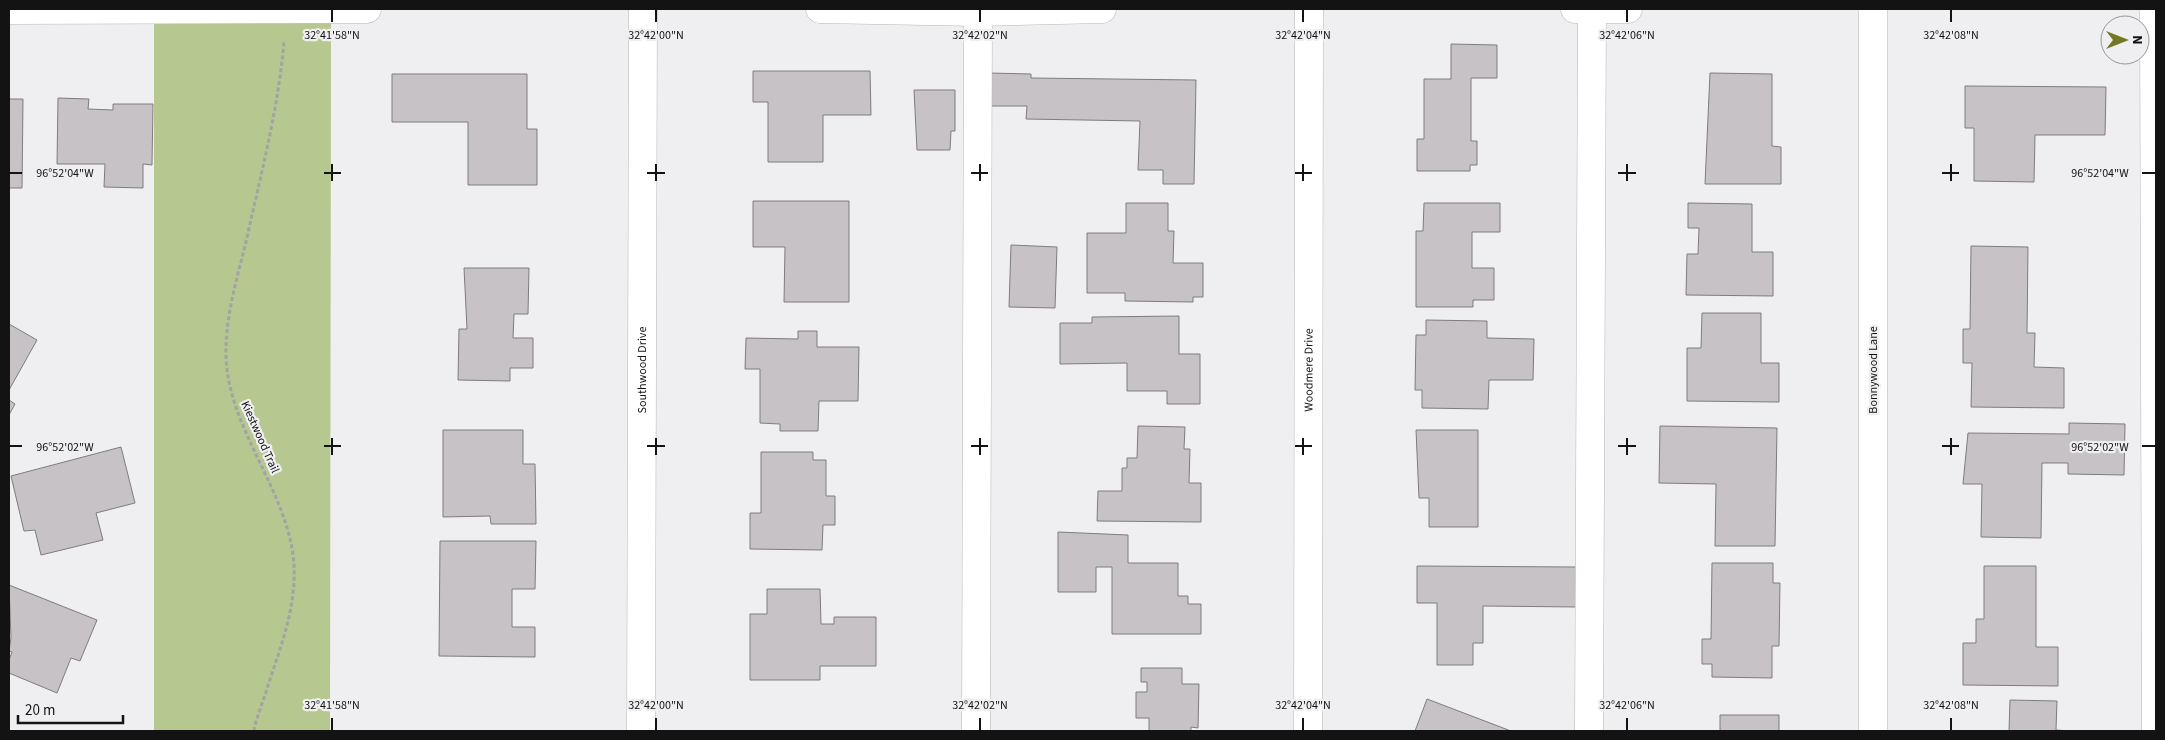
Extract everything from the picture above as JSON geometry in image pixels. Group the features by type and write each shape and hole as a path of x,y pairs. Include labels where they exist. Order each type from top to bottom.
{"street":[{"path":"9,10 367,9"},
{"name":"Southwood Drive","path":"641,731 643,9"},
{"path":"820,9 1102,9"},
{"name":"Woodmere Drive","path":"1308,731 1309,9"},
{"path":"1573,9 1628,9"},
{"path":"1589,731 1592,9"},
{"name":"Bonnywood Lane","path":"1873,9 1873,731"},
{"path":"2154,9 2156,731"},
{"path":"976,731 978,10"}],"path":[{"name":"Kiestwood Trail","path":"254,731 284,641 294,598 292,548 271,483 241,422 235,404 226,376 226,344 233,296 276,110 284,38"}],"green space":[{"path":"154,9 331,9 330,731 154,731"}],"building":[{"path":"1451,44 1497,45 1497,78 1471,78 1471,141 1477,141 1477,165 1470,165 1470,171 1417,171 1417,139 1424,139 1424,79 1451,79"},
{"path":"753,71 870,71 871,115 823,115 823,162 768,162 768,102 753,102"},
{"path":"989,73 1031,74 1031,78 1196,80 1194,184 1163,184 1163,170 1138,170 1140,121 1026,119 1027,106 989,106"},
{"path":"1710,73 1772,74 1772,146 1781,147 1781,184 1705,184"},
{"path":"392,74 527,74 527,129 537,129 537,185 468,185 468,122 392,122"},
{"path":"1965,86 2106,87 2105,135 2035,135 2034,182 1974,181 1974,128 1965,128"},
{"path":"914,90 955,90 955,131 951,131 950,150 917,150"},
{"path":"58,98 89,99 88,109 113,110 113,104 153,104 152,165 143,164 143,188 104,187 105,164 57,164"},
{"path":"9,99 23,99 22,188 9,188"},
{"path":"753,201 849,201 849,302 784,302 785,247 753,247"},
{"path":"1126,203 1168,203 1168,231 1174,231 1173,263 1203,263 1203,297 1193,297 1193,302 1125,301 1125,293 1087,293 1087,233 1126,233"},
{"path":"1424,203 1500,203 1500,232 1472,232 1472,268 1494,268 1494,300 1473,300 1473,307 1416,307 1416,231 1423,231"},
{"path":"1688,203 1752,204 1752,252 1773,252 1773,296 1686,295 1687,254 1698,254 1699,228 1688,228"},
{"path":"1011,245 1057,247 1055,308 1009,307"},
{"path":"1971,246 2028,247 2027,333 2035,333 2034,367 2064,368 2064,408 1971,407 1972,363 1963,363 1963,329 1970,329"},
{"path":"464,268 529,268 528,314 514,314 513,338 533,338 533,368 510,368 510,381 458,380 459,329 467,329"},
{"path":"1702,313 1761,313 1761,363 1779,363 1779,402 1687,401 1687,348 1701,348"},
{"path":"1179,316 1179,354 1200,354 1200,404 1167,404 1167,391 1127,391 1127,363 1060,364 1060,323 1092,323 1092,317"},
{"path":"1426,320 1487,321 1487,338 1534,339 1533,380 1489,380 1488,409 1422,408 1422,390 1415,390 1416,335 1426,335"},
{"path":"9,324 37,340 9,390"},
{"path":"798,331 817,331 817,347 859,347 858,401 819,401 818,431 780,431 780,424 760,423 760,369 745,369 746,338 798,339"},
{"path":"9,400 15,404 9,415"},
{"path":"2069,423 2125,424 2124,475 2068,474 2068,463 2042,463 2041,538 1981,537 1982,484 1963,484 1968,433 2069,434"},
{"path":"1138,426 1185,427 1184,449 1190,449 1189,483 1201,483 1201,522 1097,521 1098,491 1122,491 1122,468 1127,468 1127,458 1137,458"},
{"path":"1660,426 1777,428 1775,546 1715,546 1716,484 1659,483"},
{"path":"443,430 523,430 523,464 535,464 536,524 491,524 490,516 443,517"},
{"path":"1416,430 1478,430 1478,527 1429,527 1429,498 1419,498"},
{"path":"121,447 135,503 96,513 103,540 41,555 35,530 24,531 11,476"},
{"path":"761,452 813,452 813,460 826,460 826,496 835,496 835,525 823,525 822,550 750,549 750,513 761,513"},
{"path":"1058,532 1128,535 1128,563 1178,563 1178,596 1188,596 1188,604 1201,604 1201,634 1112,634 1112,567 1096,567 1096,592 1058,592"},
{"path":"440,541 536,541 535,589 512,589 512,627 535,627 535,657 439,656"},
{"path":"1712,563 1773,563 1773,583 1780,583 1779,646 1772,646 1772,678 1712,677 1712,664 1702,664 1702,639 1711,639"},
{"path":"1417,566 1576,567 1576,607 1483,606 1483,643 1473,643 1473,665 1437,665 1437,603 1417,603"},
{"path":"1984,566 2036,566 2036,647 2058,647 2058,686 1963,685 1963,643 1976,643 1976,619 1984,619"},
{"path":"9,585 97,620 80,661 71,658 57,693 9,673 9,660 12,652 9,651 11,638"},
{"path":"767,589 820,589 821,624 834,624 834,617 876,617 876,666 820,666 820,680 750,680 750,614 767,614"},
{"path":"1141,668 1182,668 1182,684 1199,684 1198,728 1191,727 1191,731 1149,731 1149,718 1136,718 1136,692 1147,692 1147,682 1141,682"},
{"path":"1427,699 1511,731 1415,731"},
{"path":"2010,700 2057,701 2056,730 2071,731 2009,731"},
{"path":"1720,715 1779,715 1779,731 1720,731"}]}
